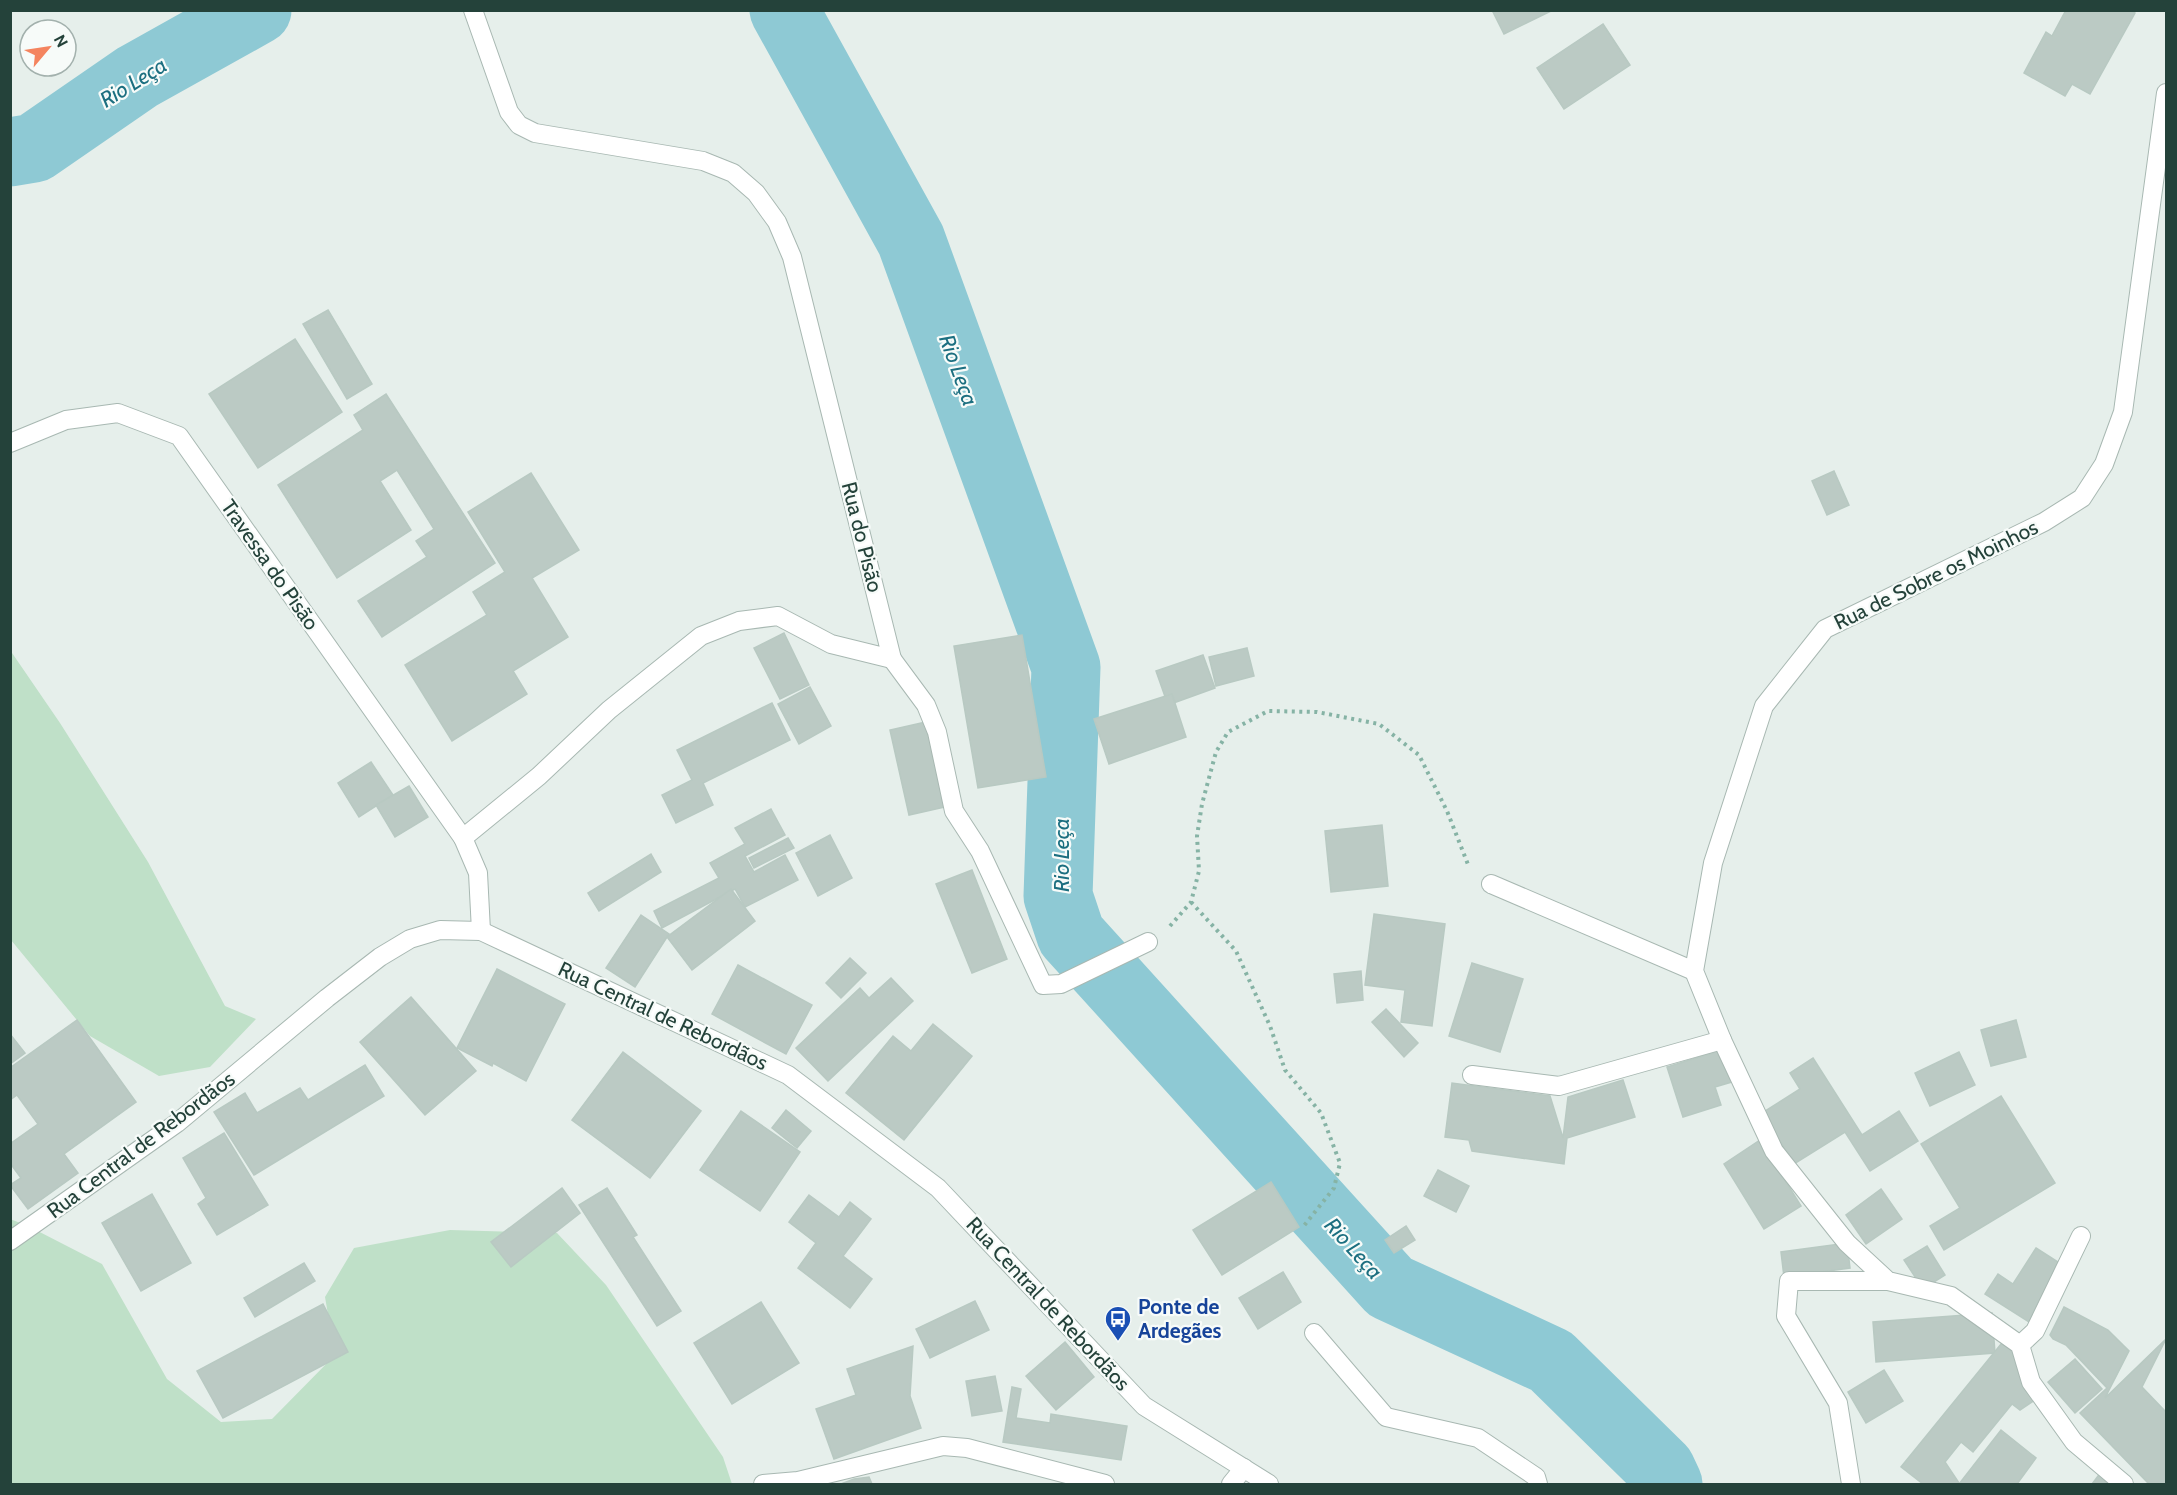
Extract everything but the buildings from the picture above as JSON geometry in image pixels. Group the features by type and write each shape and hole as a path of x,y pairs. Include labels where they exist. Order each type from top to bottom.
{"street":[{"name":"Rua do Pisão","path":"473,10 509,112 519,125 535,133 704,161 733,173 756,193 777,222 792,257 892,659"},
{"name":"Rua de Sobre os Moinhos","path":"1694,971 1713,863 1764,706 1825,629 2044,522 2082,498 2104,464 2123,412 2166,93"},
{"name":"Travessa do Pisão","path":"10,443 66,420 118,413 179,436 463,838"},
{"path":"481,931 478,873 463,838 538,776 609,710 701,636 739,621 778,616 831,644 892,659 926,705 937,732 954,811 980,851 1043,985 1060,984 1148,942"},
{"path":"1491,884 1694,971 1722,1040 1774,1151 1847,1243 1888,1281"},
{"name":"Rua Central de Rebordãos","path":"10,1241 177,1123 327,998 380,957 410,939 440,930 481,931 788,1075 938,1188 1144,1406 1269,1485"},
{"path":"1472,1075 1559,1086 1722,1040"},
{"path":"2020,1345 2035,1331 2081,1236"},
{"path":"1851,1485 1838,1402 1786,1317 1790,1281 1888,1281 1951,1296 2020,1345 2031,1382 2074,1442 2124,1485"},
{"path":"1314,1333 1386,1417 1478,1438 1536,1477 1538,1485"},
{"path":"763,1485 799,1483 943,1446 967,1448 1105,1485"},
{"path":"1231,1485 1244,1468"}],"path":[{"path":"1148,942 1173,924 1191,902 1199,871 1197,836 1202,804 1216,752 1228,732 1268,711 1317,712 1379,724 1419,755 1447,811 1471,874 1491,884"},
{"path":"1191,902 1236,951 1270,1026 1285,1070 1321,1113 1340,1163 1334,1188 1303,1227"}],"green space":[{"path":"10,650 60,723 148,862 225,1006 256,1019 210,1067 159,1076 90,1036 11,940"},
{"path":"10,1219 102,1264 167,1379 221,1422 272,1419 335,1355 325,1297 354,1248 450,1230 557,1233 606,1285 723,1457 732,1484 11,1484"}],"waterway":[{"name":"Rio Leça","path":"10,152 34,148 137,77 257,10"},
{"name":"Rio Leça","path":"784,10 911,240 1066,667 1058,896 1071,935 1390,1287 1551,1361 1661,1469 1668,1484"}],"place":[{"name":"Ponte de Ardegães","path":"1118,1342"}]}
